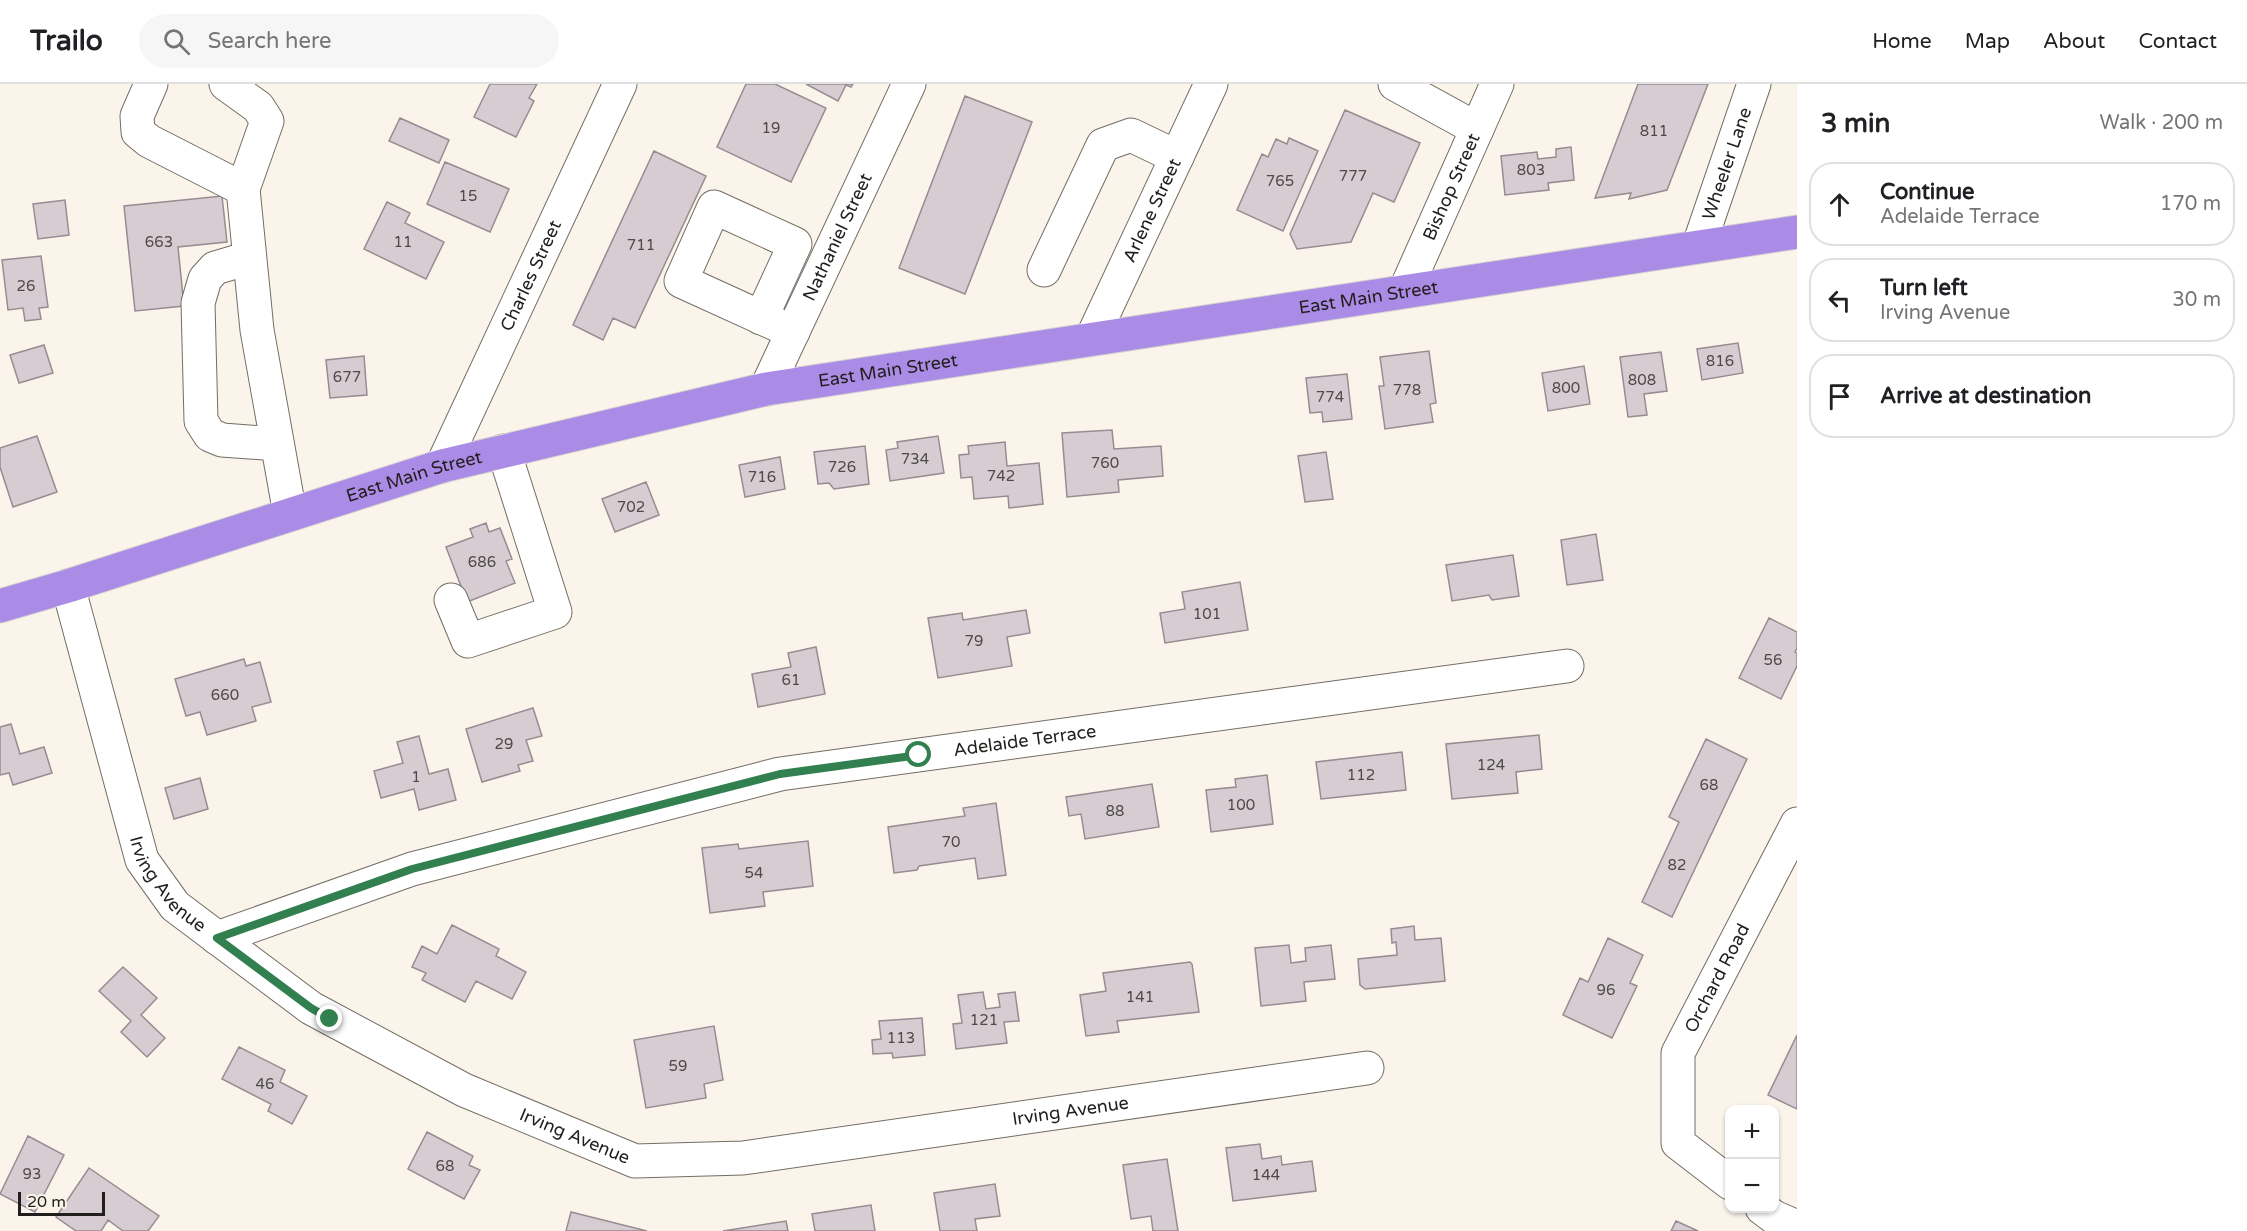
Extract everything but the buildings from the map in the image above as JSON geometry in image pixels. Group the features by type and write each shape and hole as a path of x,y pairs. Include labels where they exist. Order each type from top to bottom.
{"highway":[{"name":"East Main Street","path":"0,606 442,466 766,388 1797,231"}],"street":[{"path":"151,84 137,116 138,132 149,141 243,189"},
{"path":"226,84 258,107 267,122 243,189 256,330 290,514"},
{"name":"Charles Street","path":"442,466 620,84"},
{"name":"Nathaniel Street","path":"766,388 909,84"},
{"name":"Arlene Street","path":"1092,338 1211,84"},
{"path":"1395,84 1477,129"},
{"name":"Bishop Street","path":"1405,291 1497,84"},
{"name":"Wheeler Lane","path":"1699,245 1754,84"},
{"path":"1044,270 1103,145 1131,135 1177,157"},
{"path":"249,258 214,268 205,279 198,303 201,421 210,435 222,440 277,444"},
{"path":"761,318 793,332"},
{"path":"452,600 468,641 555,612 504,451"},
{"name":"Irving Avenue","path":"68,586 142,860 175,906 311,1008 464,1090 635,1161 743,1158 1367,1068"},
{"name":"Adelaide Terrace","path":"217,938 412,869 780,774 1567,666"},
{"name":"Orchard Road","path":"1725,1179 1678,1143 1678,1053 1797,824"},
{"path":"1768,1213 1797,1227"}],"route":[{"path":"330,1019 311,1008 217,938 412,869 780,774 919,755"}]}
